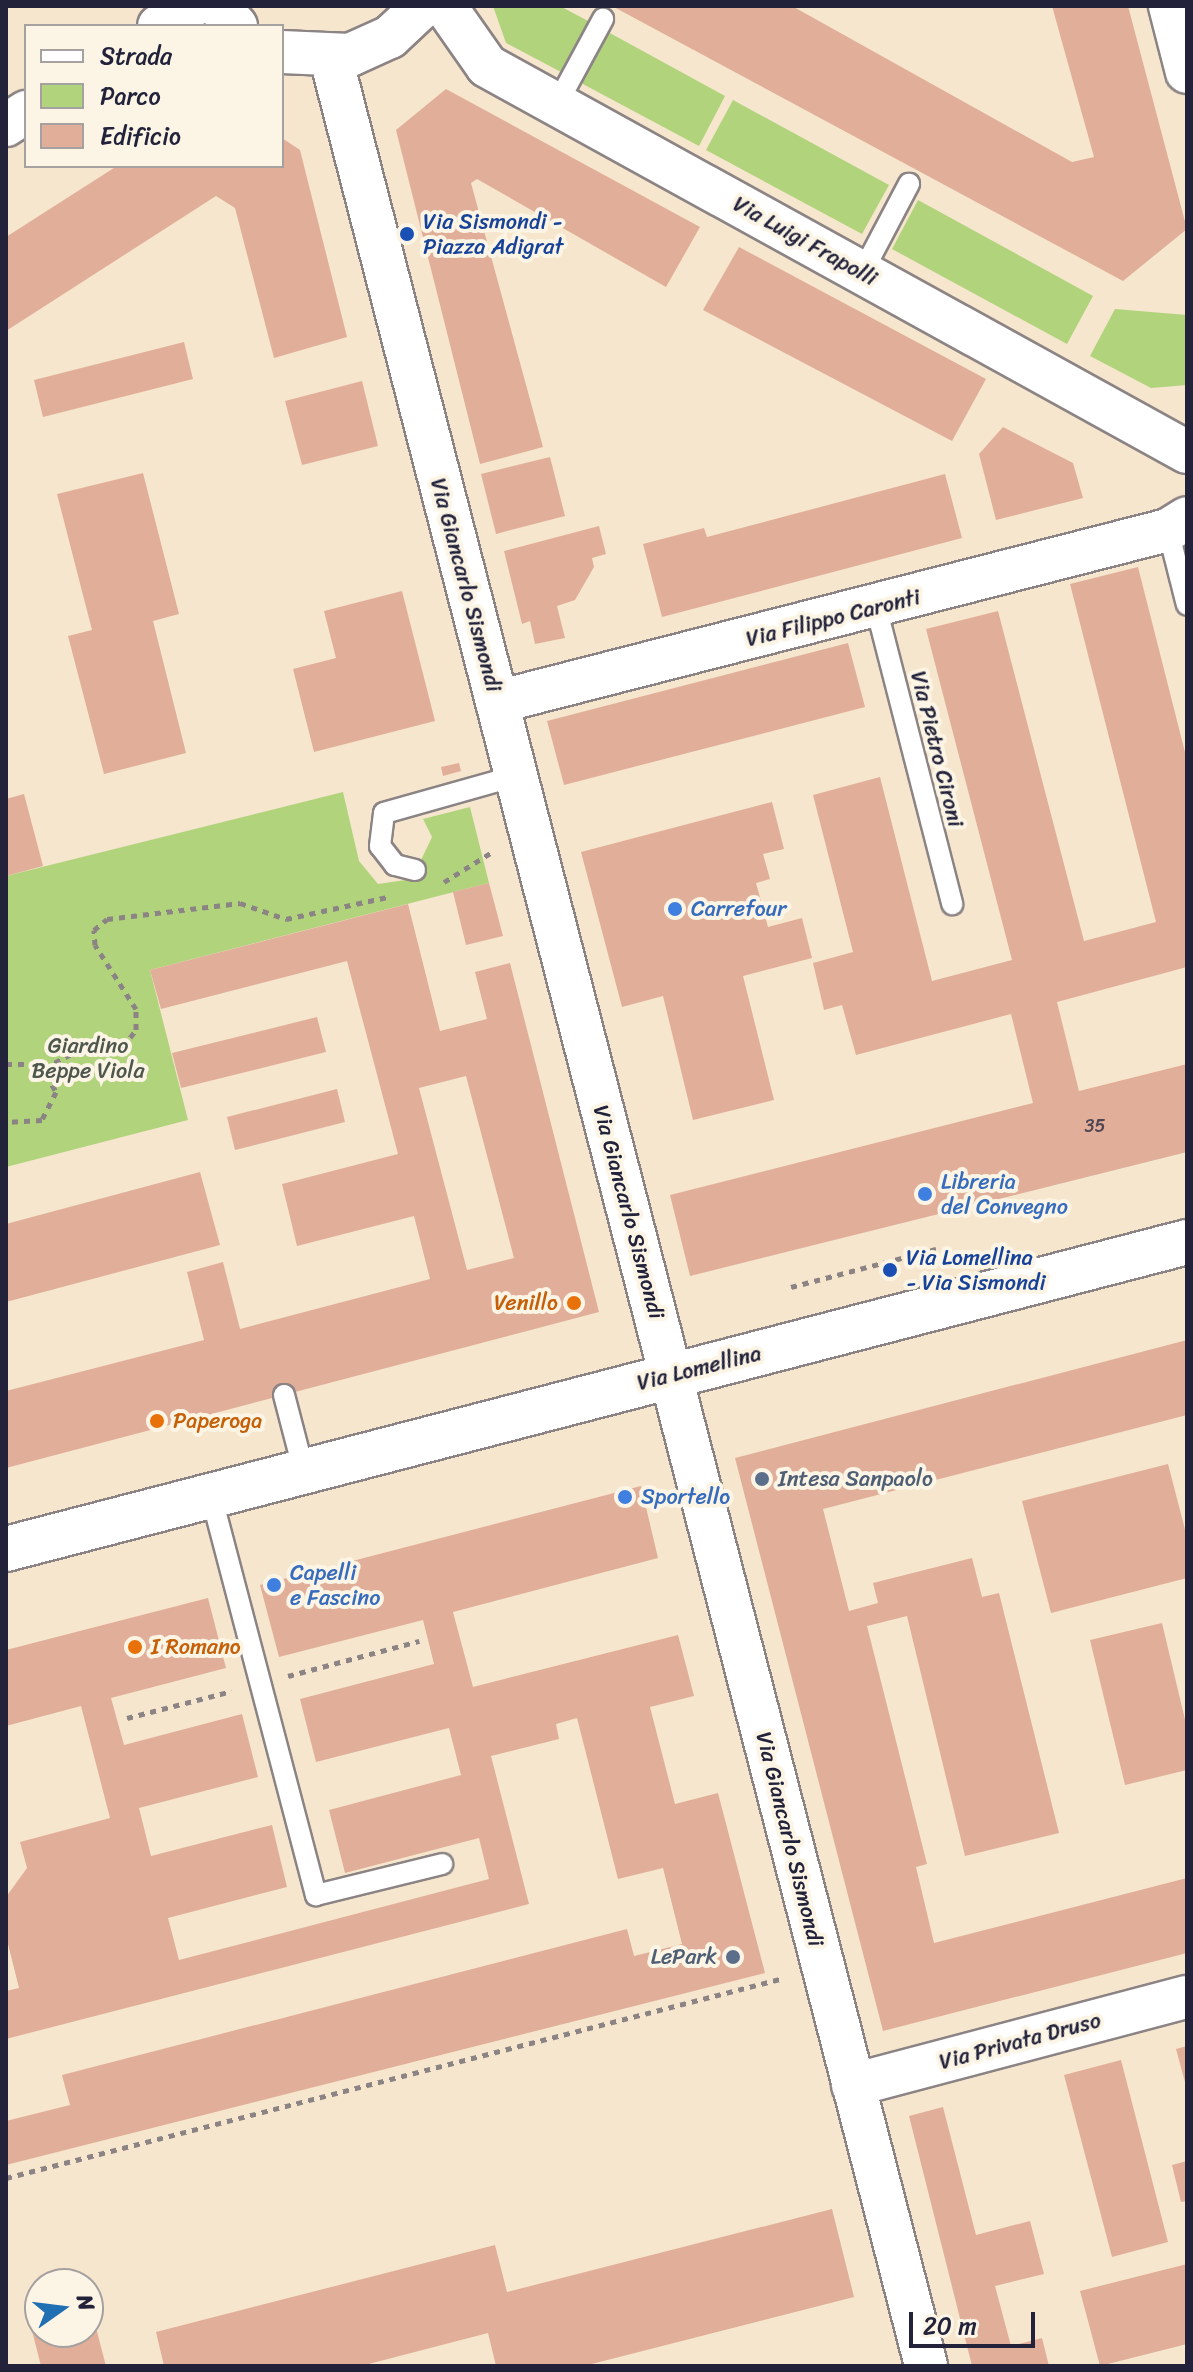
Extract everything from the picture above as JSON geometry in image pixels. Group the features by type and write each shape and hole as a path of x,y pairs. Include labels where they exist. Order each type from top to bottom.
{"street":[{"path":"162,24 192,6"},
{"path":"218,6 234,24"},
{"path":"284,52 331,58 390,37 423,6"},
{"name":"Via Luigi Frapolli","path":"445,6 472,54 1187,452"},
{"path":"1170,6 1187,72"},
{"name":"Via Giancarlo Sismondi","path":"331,58 926,2366"},
{"path":"6,125 24,113"},
{"name":"Via Filippo Caronti","path":"497,702 876,607 1177,524"},
{"name":"Via Lomellina","path":"6,1549 1187,1242"},
{"name":"Via Privata Druso","path":"853,2085 1187,1997"}],"lane":[{"path":"557,104 603,19"},
{"path":"862,273 909,184"},
{"path":"1177,524 1187,605"},
{"name":"Via Pietro Cironi","path":"876,607 952,904"},
{"path":"415,870 395,865 380,846 384,813 516,776"},
{"path":"284,1395 304,1472"},
{"path":"211,1495 316,1895 442,1864"}],"path":[{"path":"436,885 497,850"},
{"path":"44,1068 71,1054 123,1047 136,1030 130,996 95,945 94,930 107,919 240,903 277,919 298,918 399,894"},
{"path":"6,1064 29,1060 44,1068 56,1092 49,1112 32,1125 6,1122"},
{"path":"791,1287 936,1249"},
{"path":"6,2178 789,1977"}],"green space":[{"path":"493,6 560,6 588,21 561,72 506,43"},
{"path":"608,32 725,96 699,146 581,83"},
{"path":"733,100 889,185 862,234 706,150"},
{"path":"918,200 1093,296 1067,344 892,249"},
{"path":"1115,309 1187,315 1187,385 1151,388 1090,356"},
{"name":"Giardino Beppe Viola","path":"343,792 359,861 378,884 412,879 432,837 423,819 470,807 489,883 150,970 188,1120 6,1167 6,876"}],"building":[{"path":"612,6 792,6 1072,162 1094,157 1052,6 1128,6 1187,229 1123,281"},
{"path":"446,89 700,227 666,287 477,179 471,183 543,447 480,464 396,130"},
{"path":"284,139 300,150 347,337 274,358 235,208 216,196 6,331 6,237 114,168 284,168"},
{"path":"739,247 986,379 952,441 703,310"},
{"path":"184,342 193,379 43,417 34,380"},
{"path":"362,381 378,446 302,465 285,401"},
{"path":"1003,427 1073,463 1083,498 996,520 979,454"},
{"path":"550,457 565,516 496,534 481,474"},
{"path":"143,473 179,614 153,621 186,753 104,774 68,636 92,630 57,494"},
{"path":"945,474 962,538 662,617 643,544 704,528 707,537"},
{"path":"599,526 606,554 592,558 594,567 575,600 557,606 565,638 535,644 530,621 522,624 504,551"},
{"path":"1138,567 1187,760 1187,967 1057,1002 1079,1091 1187,1064 1187,1152 690,1276 670,1195 1033,1103 1011,1014 856,1055 842,1005 824,1010 813,963 853,952 813,795 880,777 932,981 1012,960 926,629 998,611 1084,941 1156,922 1070,584"},
{"path":"402,591 435,721 314,752 293,669 336,658 324,611"},
{"path":"848,643 865,707 564,785 547,721"},
{"path":"459,763 461,771 443,776 441,767"},
{"path":"24,794 43,866 6,876 6,799"},
{"path":"772,802 784,849 763,854 770,879 756,883 768,927 802,918 812,958 743,976 774,1100 693,1120 663,996 622,1007 581,852"},
{"path":"489,883 503,936 466,945 453,892"},
{"path":"408,904 440,1031 487,1019 475,972 510,963 599,1312 6,1468 6,1391 204,1340 187,1272 223,1262 240,1329 430,1279 414,1216 297,1246 282,1184 398,1154 347,961 161,1009 150,970","holes":["466,1076 514,1258 467,1270 419,1088"]},
{"path":"317,1017 326,1052 181,1088 172,1053"},
{"path":"337,1089 345,1122 235,1150 227,1117"},
{"path":"200,1172 220,1245 6,1302 6,1224"},
{"path":"1187,1340 1187,1415 823,1509 849,1611 878,1603 873,1583 972,1558 982,1597 999,1593 1059,1833 965,1856 907,1616 867,1626 927,1864 916,1867 934,1943 1187,1878 1187,1953 883,2031 735,1458"},
{"path":"1168,1464 1187,1537 1187,1578 1051,1613 1022,1501"},
{"path":"641,1486 658,1558 453,1612 473,1687 678,1635 694,1696 650,1707 675,1804 718,1793 765,1973 6,2165 6,2121 70,2105 62,2075 627,1929 634,1956 682,1944 663,1868 618,1879 577,1718 556,1724 559,1739 491,1756 529,1904 6,2039 6,1991 19,1988 6,1936 6,1897 27,1868 20,1842 110,1818 81,1706 6,1726 6,1650 208,1598 226,1668 111,1698 124,1745 242,1714 258,1777 139,1808 151,1856 272,1825 287,1887 168,1918 179,1960 489,1879 479,1838 345,1873 329,1810 461,1775 449,1728 316,1762 300,1699 434,1664 423,1620 279,1657 260,1585"},
{"path":"1162,1623 1187,1728 1187,1770 1125,1785 1090,1640"},
{"path":"1187,2046 1187,2086 1186,2086 1176,2049"},
{"path":"1121,2060 1168,2242 1112,2257 1064,2075"},
{"path":"943,2107 976,2235 1030,2221 1044,2274 995,2286 1011,2346 1042,2338 1049,2366 972,2366 909,2116"},
{"path":"1187,2161 1187,2201 1181,2202 1172,2165"},
{"path":"832,2209 854,2297 584,2366 496,2366 488,2333 361,2366 164,2366 156,2332 495,2245 507,2292"},
{"path":"1187,2264 1187,2344 1100,2366 1080,2291"},
{"path":"36,2348 101,2348 106,2366 41,2366"}],"place":[{"name":"Via Sismondi - Piazza Adigrat","path":"407,234"},
{"name":"Carrefour","path":"675,909"},
{"name":"Libreria del Convegno","path":"925,1194"},
{"name":"Via Lomellina - Via Sismondi","path":"890,1270"},
{"name":"Venillo","path":"574,1303"},
{"name":"Paperoga","path":"157,1421"},
{"name":"Intesa Sanpaolo","path":"762,1479"},
{"name":"Sportello","path":"625,1497"},
{"name":"Capelli e Fascino","path":"274,1585"},
{"name":"I Romano","path":"135,1647"},
{"name":"LePark","path":"733,1957"}]}
